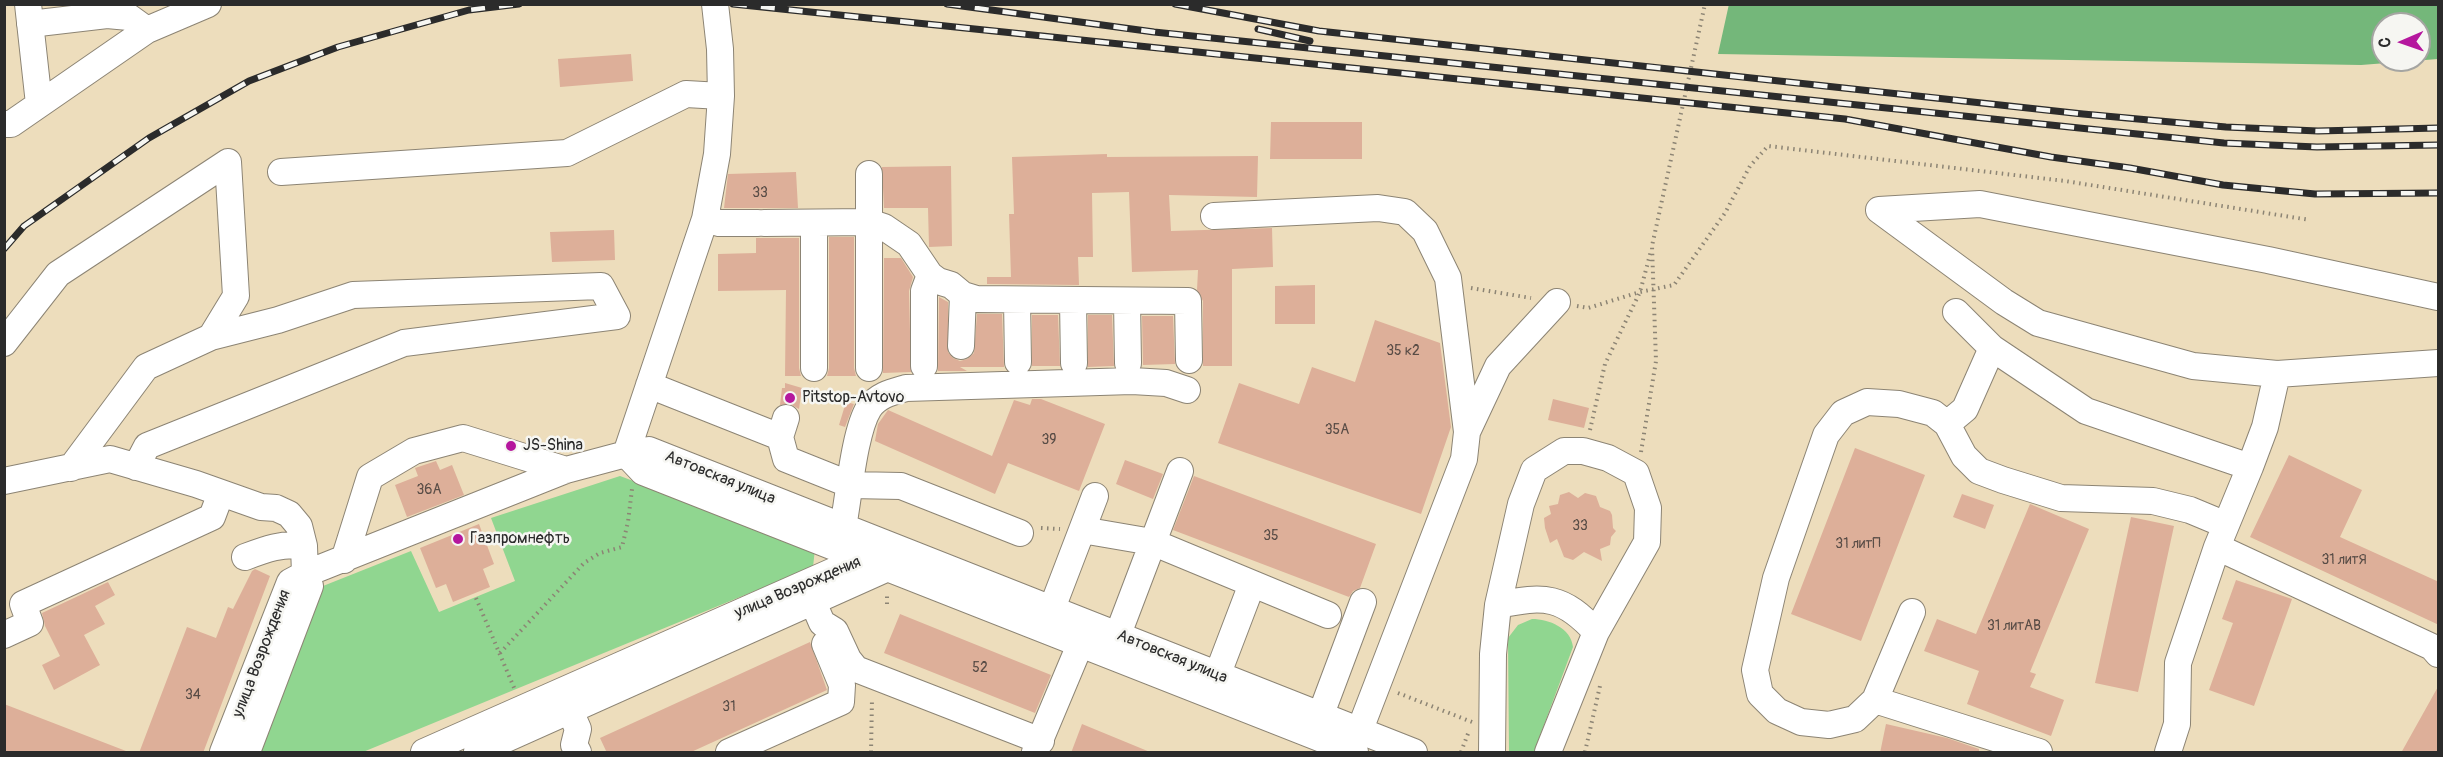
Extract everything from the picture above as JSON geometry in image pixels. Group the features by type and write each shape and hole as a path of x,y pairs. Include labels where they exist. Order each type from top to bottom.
{"street":[{"path":"4,124 11,124 147,30 208,4"},
{"path":"4,481 110,459 261,507 276,508 289,514 299,526 304,546 305,574 566,470 626,454 705,219 717,154 721,96 715,4"},
{"path":"39,104 29,14 129,17 147,30"},
{"path":"280,172 567,153 686,94 721,96"},
{"path":"4,343 58,274 228,162 236,296 211,337"},
{"path":"869,174 869,368"},
{"path":"2439,297 2268,260 1980,204 1879,210 2004,302 2038,323 2193,366 2277,374 2439,363"},
{"path":"1214,216 1378,208 1405,212 1425,231 1448,278 1467,432 1464,459 1356,745"},
{"path":"705,219 719,223 869,222 884,227 909,244 930,274 938,280 951,285 963,295 976,299 1188,301 1189,360"},
{"path":"814,223 814,368"},
{"path":"924,366 924,291 930,274"},
{"path":"71,468 147,367 211,337 278,320 353,295 601,286 617,316 404,343 147,447 136,467"},
{"path":"961,346 963,295"},
{"path":"1017,300 1018,362"},
{"path":"1073,301 1074,363"},
{"path":"1126,301 1128,363"},
{"path":"1467,432 1498,366 1557,302"},
{"path":"1956,312 1992,348 2086,411 2250,467"},
{"path":"1947,424 1965,409 1992,348"},
{"path":"2168,753 2177,724 2178,663 2221,536 2265,427 2277,374"},
{"path":"843,527 859,431 870,406 884,394 906,388 1132,381 1166,383 1187,390"},
{"path":"649,385 783,427 786,459 851,485 901,486 1020,533"},
{"path":"1912,612 1875,700 1855,719 1829,725 1801,722 1777,711 1760,694 1755,670 1776,579 1826,435 1843,413 1867,402 1899,404 1933,413 1947,424 1964,456 1979,471 2003,480 2061,498 2152,501 2190,510 2221,536 2432,647 2439,654"},
{"path":"344,560 370,477 414,451 463,438 566,470"},
{"name":"Автовская улица","path":"626,454 650,450 843,527 896,560 1213,685 1320,732 1356,745 1414,753"},
{"path":"1492,753 1493,654 1498,605 1521,504 1534,470 1564,451 1583,451 1608,458 1636,473 1648,507 1647,542 1596,632 1548,753"},
{"name":"Автовская улица","path":"626,454 643,472 863,558 896,560"},
{"path":"1114,645 1180,471"},
{"path":"4,635 30,623 23,604 212,517 221,493"},
{"path":"1048,620 1095,496"},
{"path":"1082,530 1152,542 1328,615"},
{"path":"245,557 270,547 290,544 304,546"},
{"name":"улица Возрождения","path":"424,753 572,721 863,558"},
{"name":"улица Возрождения","path":"477,753 572,721 818,613 896,560"},
{"name":"улица Возрождения","path":"223,753 290,582 305,574 309,586 247,753"},
{"path":"1213,685 1252,584"},
{"path":"1498,605 1527,600 1557,601 1578,612 1596,632"},
{"path":"1320,732 1363,602"},
{"path":"818,613 835,631 848,659 856,669 1038,747 1084,634"},
{"path":"729,753 841,702 842,685 822,637 818,613"},
{"path":"1875,700 2038,753"},
{"path":"572,721 581,735 591,742 595,753"}],"path":[{"path":"1583,451 1605,364 1640,292 1705,4"},
{"path":"1636,473 1648,418 1656,361 1652,246"},
{"path":"500,653 584,563 600,553 622,547 632,492 626,454"},
{"path":"1020,533 1042,528 1082,530"},
{"path":"476,598 517,694"},
{"path":"871,753 872,675"},
{"path":"1378,685 1473,722 1461,753"}],"green space":[{"path":"1729,4 2438,5 2438,59 2431,60 2431,12 2371,12 2371,64 1718,54"},
{"path":"620,476 815,549 813,567 363,752 257,752 318,588 411,551 439,612 515,581 491,518"},
{"path":"1532,619 1552,623 1564,630 1573,647 1534,752 1509,752 1508,638 1518,625"}],"building":[{"path":"631,54 633,81 560,87 558,59"},
{"path":"1271,122 1362,122 1362,159 1270,159"},
{"path":"1107,154 1107,157 1258,156 1257,197 1169,195 1171,231 1272,228 1273,267 1232,269 1232,366 1203,366 1203,301 1197,290 1198,270 1132,272 1129,192 1092,193 1093,257 1078,257 1079,285 987,284 987,277 1011,277 1009,214 1014,214 1012,157"},
{"path":"951,166 952,246 929,247 928,208 884,208 882,167"},
{"path":"796,172 798,208 724,208 728,174"},
{"path":"614,230 615,260 552,262 550,232"},
{"path":"829,237 854,237 854,368 856,376 827,376 829,368"},
{"path":"756,238 799,238 799,368 801,376 785,376 786,290 718,291 718,254 756,253"},
{"path":"884,258 901,258 913,277 909,291 911,372 883,373"},
{"path":"1315,285 1315,324 1275,324 1275,286"},
{"path":"939,297 948,302 948,352 960,361 974,353 977,314 1002,314 1004,367 960,367 967,371 938,371"},
{"path":"1032,315 1058,315 1060,366 1032,366"},
{"path":"1088,315 1112,315 1114,366 1088,367"},
{"path":"1142,316 1173,316 1175,364 1143,365"},
{"path":"1375,320 1440,343 1451,427 1421,514 1218,443 1239,383 1299,404 1312,367 1355,382"},
{"name":"Pitstop-Avtovo","path":"785,383 802,388 799,409 790,404 780,405 782,388 785,388"},
{"path":"1032,399 1041,399 1105,424 1079,491 1008,463 995,494 875,441 878,424 888,410 992,456 1014,400 1030,405"},
{"path":"1553,399 1589,408 1584,428 1548,420"},
{"path":"846,402 854,404 845,427 839,425"},
{"path":"1855,448 1925,475 1861,641 1791,614"},
{"path":"2289,455 2362,490 2340,537 2439,582 2439,625 2250,537"},
{"path":"1125,460 1163,474 1153,499 1116,484"},
{"path":"436,461 440,470 452,465 464,495 407,517 395,485 418,476 415,468"},
{"path":"1194,476 1376,544 1360,588 1353,591 1349,597 1173,530"},
{"path":"1569,492 1578,498 1585,493 1596,496 1600,507 1610,511 1612,515 1613,528 1616,531 1611,537 1610,545 1600,549 1602,561 1584,552 1573,560 1564,557 1557,539 1550,543 1544,518 1551,514 1549,506 1558,504 1560,495"},
{"path":"1962,494 1994,505 1985,529 1953,517"},
{"path":"2030,504 2089,529 2030,672 2036,674 2030,687 2064,700 2051,736 1967,704 1979,671 1924,651 1937,619 1976,634"},
{"path":"2131,517 2174,526 2138,692 2095,683"},
{"path":"479,524 494,564 483,569 490,587 453,602 446,584 436,588 420,548"},
{"path":"255,569 270,576 203,753 139,753 187,627 216,638 228,607 233,609"},
{"path":"2236,580 2292,599 2254,706 2209,690 2233,623 2222,619"},
{"path":"108,582 115,595 95,606 105,624 84,635 100,665 54,690 42,665 60,656 45,626 42,613"},
{"path":"900,614 1051,675 1035,713 884,653"},
{"path":"810,642 827,690 689,753 607,753 600,738"},
{"path":"2439,685 2439,753 2401,753"},
{"path":"4,704 126,751 126,753 4,753"},
{"path":"1082,724 1150,752 1150,753 1071,753"},
{"path":"1886,724 1947,738 1979,749 1979,753 1880,753"}],"railway":[{"path":"4,249 24,226 149,138 249,81 338,47 469,10 519,4"},
{"path":"733,4 1845,119 2051,157 2130,168 2223,185 2315,194 2438,193"},
{"path":"947,4 1154,32 2224,143 2317,147 2438,145"},
{"path":"1175,4 1319,31 2083,114 2226,127 2318,131 2438,128"},
{"path":"1258,29 1310,41"}],"place":[{"name":"Pitstop-Avtovo","path":"790,398"},
{"name":"JS-Shina","path":"511,446"},
{"name":"Газпромнефть","path":"458,539"}]}
